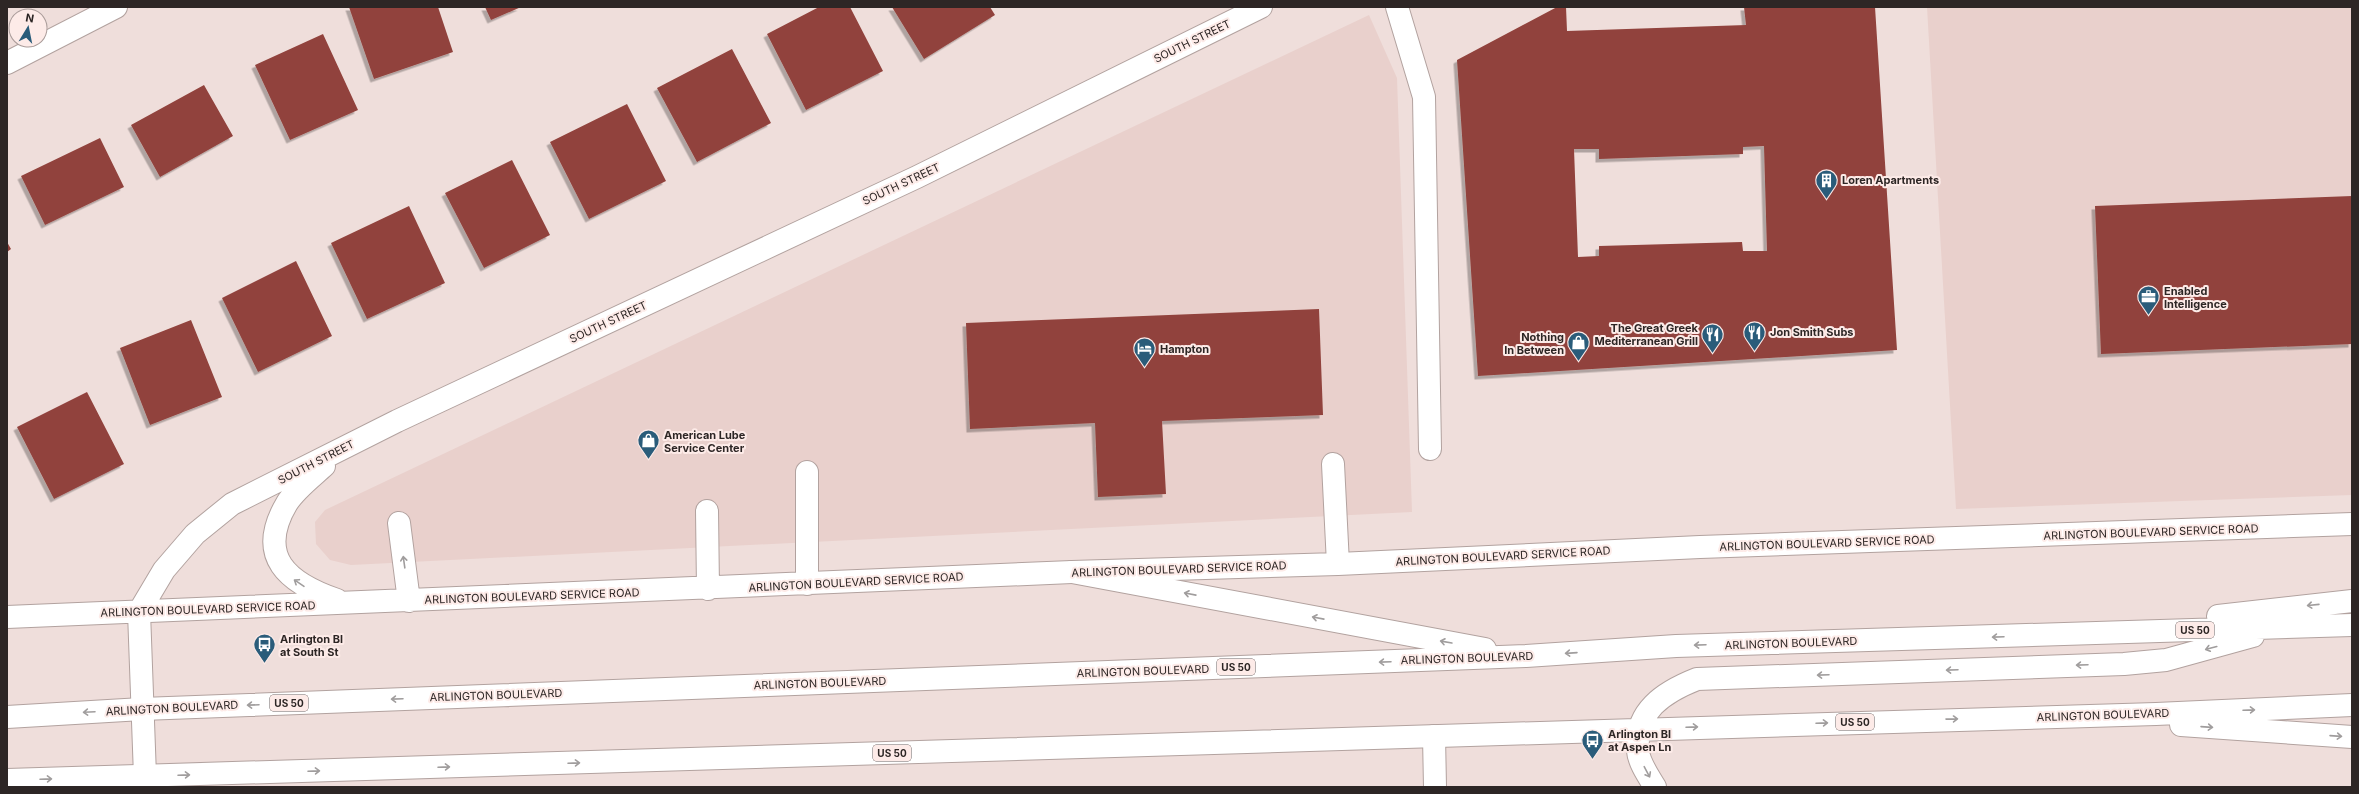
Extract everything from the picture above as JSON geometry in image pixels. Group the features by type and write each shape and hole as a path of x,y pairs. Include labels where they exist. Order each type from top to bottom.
{"main road":[{"path":"7,63 116,7"},
{"name":"SOUTH STREET","path":"139,612 164,570 195,534 232,504 346,446 732,262 917,177 1261,7"},
{"path":"1398,7 1424,97 1430,449"},
{"path":"346,446 288,502 279,520 275,536 276,553 284,571 313,592 348,603"},
{"path":"1333,464 1338,564"},
{"path":"807,472 807,584"},
{"path":"707,510 708,589"},
{"path":"399,523 409,601"},
{"name":"ARLINGTON BOULEVARD SERVICE ROAD","path":"7,617 708,589 1072,572 1338,564 1692,548 2352,524"},
{"path":"1072,572 1526,656"},
{"path":"2037,636 2352,601"},
{"path":"139,612 145,776"},
{"name":"ARLINGTON BOULEVARD","path":"7,717 142,709 1526,656 1676,646 2037,636 2352,625"},
{"path":"1655,787 1638,752 1639,729 1644,716 1654,702 1674,689 1697,679 2131,663 2166,660 2289,626"},
{"name":"ARLINGTON BOULEVARD","path":"7,780 2070,716 2352,705"},
{"path":"2070,716 2352,737"},
{"path":"1434,736 1435,787"}],"shaded area":[{"path":"1927,7 2352,7 2352,495 1956,509"},
{"path":"1369,15 1397,78 1412,512 351,565 330,560 316,544 315,522 325,510"}],"building":[{"path":"349,7 438,7 453,52 374,79"},
{"path":"485,7 521,7 491,20"},
{"path":"819,7 850,7 883,71 806,110 767,34"},
{"path":"892,7 990,7 995,15 924,59"},
{"name":"Loren Apartments","path":"1557,7 1566,7 1567,31 1746,25 1744,7 1875,7 1897,350 1478,376 1457,60","holes":["1764,146 1767,251 1743,251 1742,242 1599,246 1599,256 1578,257 1574,149 1599,149 1599,159 1743,154 1743,147"]},
{"path":"323,34 358,110 290,140 255,65"},
{"path":"732,49 771,123 697,162 657,88"},
{"path":"204,85 233,136 160,177 131,125"},
{"path":"627,104 666,181 589,219 550,142"},
{"path":"100,138 124,187 45,225 21,176"},
{"path":"512,160 550,235 484,268 445,193"},
{"path":"2352,196 2352,344 2101,354 2095,206"},
{"path":"409,206 445,283 367,319 331,243"},
{"path":"7,242 11,249 7,252"},
{"path":"296,261 332,336 258,372 222,298"},
{"name":"Hampton","path":"1319,309 1323,415 1162,421 1166,494 1098,497 1095,423 970,429 966,323"},
{"path":"191,320 222,397 150,425 120,348"},
{"path":"87,392 124,464 54,499 17,427"}],"place":[{"name":"Loren Apartments","path":"1827,200"},
{"name":"Enabled Intelligence","path":"2149,316"},
{"name":"Jon Smith Subs","path":"1755,352"},
{"name":"The Great Greek Mediterranean Grill","path":"1713,354"},
{"name":"Nothing In Between","path":"1579,362"},
{"name":"Hampton","path":"1144,368"},
{"name":"American Lube Service Center","path":"648,460"},
{"name":"Arlington Bl at South St","path":"264,664"},
{"name":"Arlington Bl at Aspen Ln","path":"1593,760"}]}
